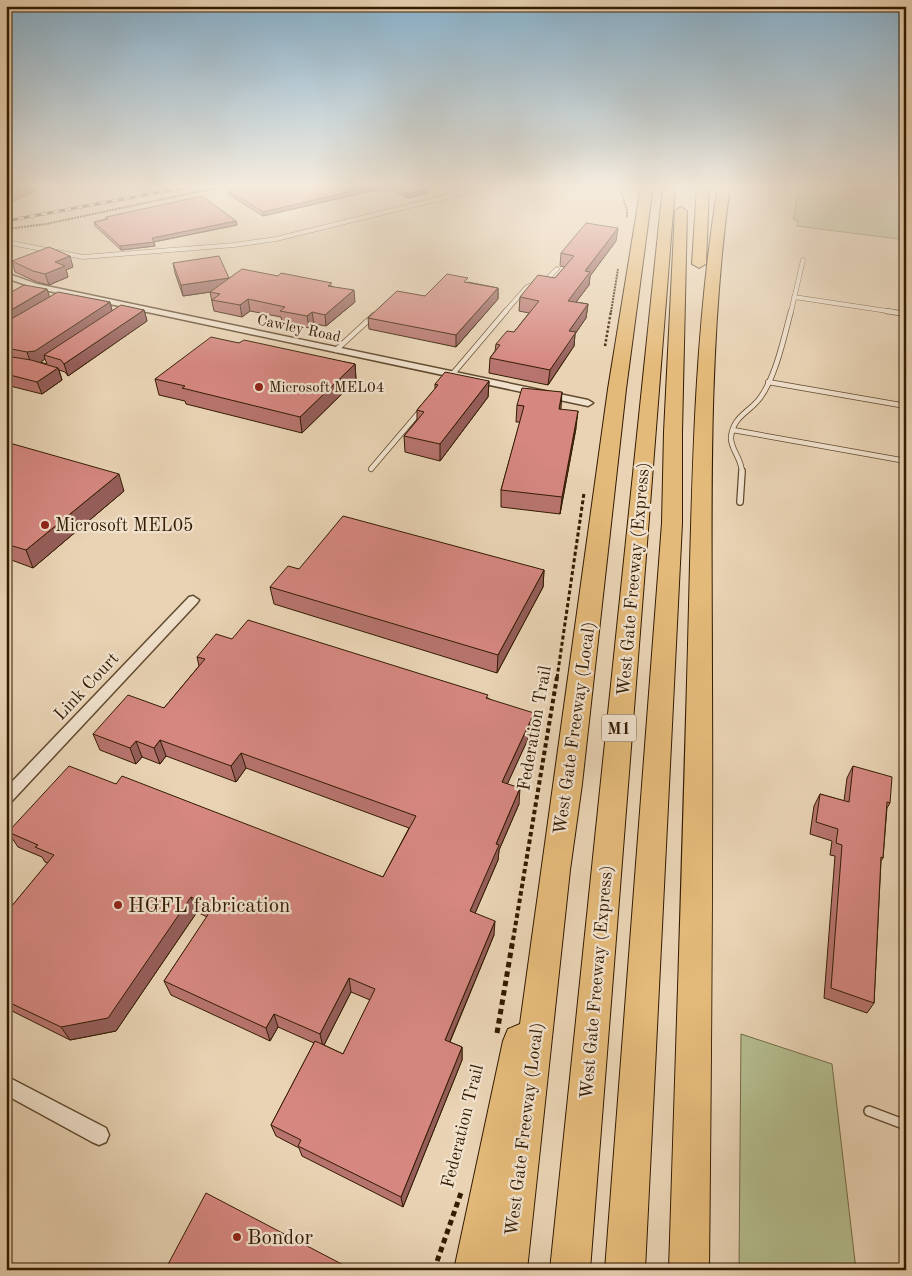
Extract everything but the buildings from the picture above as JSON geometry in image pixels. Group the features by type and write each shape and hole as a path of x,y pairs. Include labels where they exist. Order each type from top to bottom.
{"highway":[{"name":"West Gate Freeway (Local)","path":"507,1270 555,870 568,784 617,389 638,246"},
{"name":"West Gate Freeway (Express)","path":"570,1270 678,246"},
{"name":"West Gate Freeway (Express)","path":"626,1270 672,523 673,432 682,246"},
{"path":"695,246 699,264 707,342"},
{"path":"689,1270 698,835 703,425 707,342 715,246"},
{"path":"474,1270 555,870"}],"street":[{"name":"Cawley Road","path":"6,275 26,284 588,403"},
{"name":"Link Court","path":"6,798 193,600"},
{"path":"6,1085 99,1135"}],"lane":[{"path":"23,246 89,258 228,246"},
{"path":"740,502 743,470 741,460 733,447 731,439 735,420 741,412 763,395 784,339 803,260"},
{"path":"446,381 527,287 548,278 557,269"},
{"path":"63,298 71,293"},
{"path":"794,297 906,314"},
{"path":"124,312 132,306"},
{"path":"336,350 378,311"},
{"path":"768,382 906,406"},
{"path":"371,469 427,403"},
{"path":"733,430 906,461"},
{"path":"869,1112 906,1125"}],"path":[{"path":"605,348 619,265"},
{"name":"Federation Trail","path":"496,1039 563,642 586,483"},
{"name":"Federation Trail","path":"434,1270 463,1186"}],"green space":[{"path":"741,1034 832,1064 856,1270 739,1270"}],"place":[{"name":"Microsoft MEL04","path":"259,387"},
{"name":"Microsoft MEL05","path":"45,525"},
{"name":"HGFL fabrication","path":"118,905"},
{"name":"Bondor","path":"237,1237"}]}
